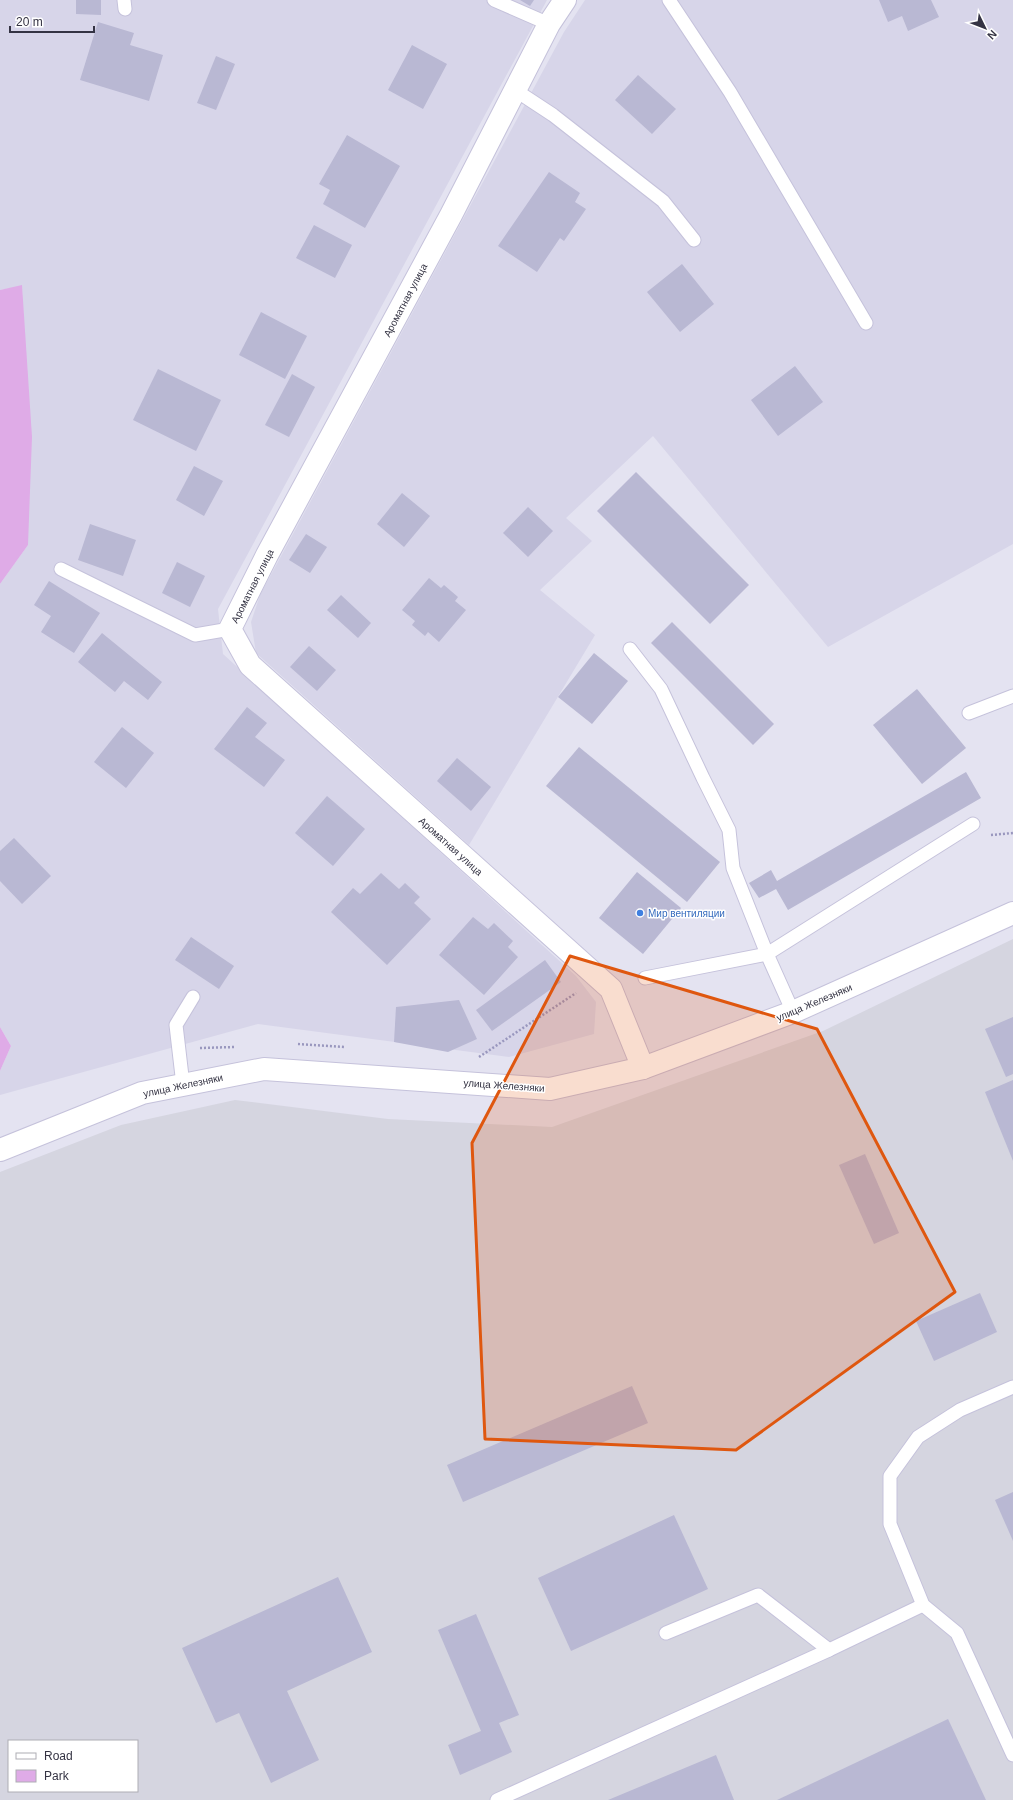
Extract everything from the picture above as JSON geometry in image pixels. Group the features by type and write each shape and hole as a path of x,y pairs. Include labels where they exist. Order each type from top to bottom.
{"street":[{"name":"Ароматная улица","path":"565,0 549,24 451,215 267,555 230,629 250,665 611,989 643,1068"},
{"name":"улица Железняки","path":"0,1150 142,1093 264,1069 550,1088 643,1068 793,1012 1013,913"}],"lane":[{"path":"494,0 549,24"},
{"path":"669,0 730,92 866,324"},
{"path":"515,90 553,115 662,201 694,240"},
{"path":"61,569 195,635 230,629"},
{"path":"630,649 661,689 702,778 729,830 733,868 767,954 793,1012"},
{"path":"969,713 1013,696"},
{"path":"645,978 767,954 973,824"},
{"path":"183,1084 176,1025 193,997"},
{"path":"1013,1387 960,1410 918,1438 890,1476 890,1524 923,1606 957,1633 1013,1755"},
{"path":"666,1633 758,1595 829,1650"},
{"path":"497,1800 923,1606"}],"highlighted area":[{"path":"570,956 817,1029 955,1292 736,1450 485,1439 472,1143"}],"shaded area":[{"path":"0,0 547,0 218,609 223,654 576,976 596,1002 594,1034 509,1057 258,1024 0,1095 0,1071 11,1046 0,1027 0,584 28,545 22,286 0,290"},
{"path":"585,0 1013,0 1013,544 828,647 653,436 566,518 592,541 540,590 595,635 469,845 256,653 251,622 260,595 564,32"},
{"path":"1013,939 1013,1800 0,1800 0,1172 121,1125 235,1100 388,1119 552,1127 823,1031"}],"green space":[{"path":"22,285 32,437 28,545 0,584 0,290"},
{"path":"0,1027 11,1046 0,1071"}],"building":[{"path":"76,0 101,0 101,15 76,14"},
{"path":"520,0 534,0 530,6"},
{"path":"879,0 931,0 939,17 908,31 902,16 888,22"},
{"path":"98,22 134,33 130,45 163,55 149,101 80,80"},
{"path":"412,45 447,64 423,109 388,90"},
{"path":"216,56 235,64 216,110 197,103"},
{"path":"638,75 676,109 652,134 615,100"},
{"path":"347,135 400,166 365,228 323,204 330,190 319,184"},
{"path":"549,172 580,193 575,202 586,209 564,241 560,238 537,272 498,246"},
{"path":"314,225 352,245 335,278 296,258"},
{"path":"682,264 714,304 680,332 647,292"},
{"path":"261,312 307,336 285,379 239,355"},
{"path":"795,366 823,402 778,436 751,400"},
{"path":"158,369 221,400 196,451 133,420"},
{"path":"292,374 315,387 289,437 265,425"},
{"path":"194,466 223,481 204,516 176,500"},
{"path":"636,472 749,585 710,624 597,511"},
{"path":"402,493 430,516 404,547 377,524"},
{"path":"528,507 553,531 528,557 503,533"},
{"path":"90,524 136,540 123,576 78,560"},
{"path":"306,534 327,547 310,573 289,560"},
{"path":"177,562 205,576 190,607 162,593"},
{"path":"429,578 441,588 444,585 458,597 455,601 466,610 439,642 428,632 425,636 412,625 415,621 402,610"},
{"path":"49,581 100,613 74,653 41,632 51,616 34,605"},
{"path":"341,595 371,623 358,638 327,610"},
{"path":"672,622 774,724 753,745 651,643"},
{"path":"102,633 162,682 148,700 124,681 115,692 78,662"},
{"path":"309,646 336,670 317,691 290,667"},
{"path":"594,653 628,681 592,724 558,697"},
{"path":"917,689 966,748 922,784 873,725"},
{"path":"247,707 267,723 255,737 285,760 264,787 214,749"},
{"path":"122,727 154,753 126,788 94,762"},
{"path":"579,747 720,862 687,902 546,786"},
{"path":"457,758 491,787 471,811 437,781"},
{"path":"966,772 981,798 788,910 776,889 759,898 749,883 771,870 777,881"},
{"path":"327,796 365,829 333,866 295,833"},
{"path":"14,838 51,876 22,904 0,881 0,851"},
{"name":"Мир вентиляции","path":"637,872 681,908 643,954 599,918"},
{"path":"381,873 399,889 405,883 420,897 414,903 431,919 387,965 331,912 353,888 360,894"},
{"path":"473,917 488,929 494,923 513,941 508,947 518,957 484,995 439,955"},
{"path":"191,937 234,966 219,989 175,960"},
{"path":"545,960 561,982 492,1031 476,1010"},
{"path":"459,1000 477,1039 448,1052 394,1042 396,1007"},
{"path":"1013,1017 1013,1074 1006,1077 985,1029"},
{"path":"1013,1080 1013,1161 985,1092"},
{"path":"865,1154 899,1233 874,1244 839,1165"},
{"path":"980,1293 997,1332 934,1361 916,1321"},
{"path":"632,1386 648,1423 463,1502 447,1465"},
{"path":"1013,1492 1013,1541 995,1500"},
{"path":"674,1515 708,1589 571,1651 538,1578"},
{"path":"338,1577 372,1652 287,1691 319,1760 271,1783 239,1713 216,1723 182,1648"},
{"path":"476,1614 519,1715 499,1723 512,1752 460,1775 448,1745 481,1731 438,1630"},
{"path":"948,1719 986,1800 777,1800"},
{"path":"716,1755 734,1800 608,1800"}],"place":[{"name":"Мир вентиляции","path":"640,913"}]}
